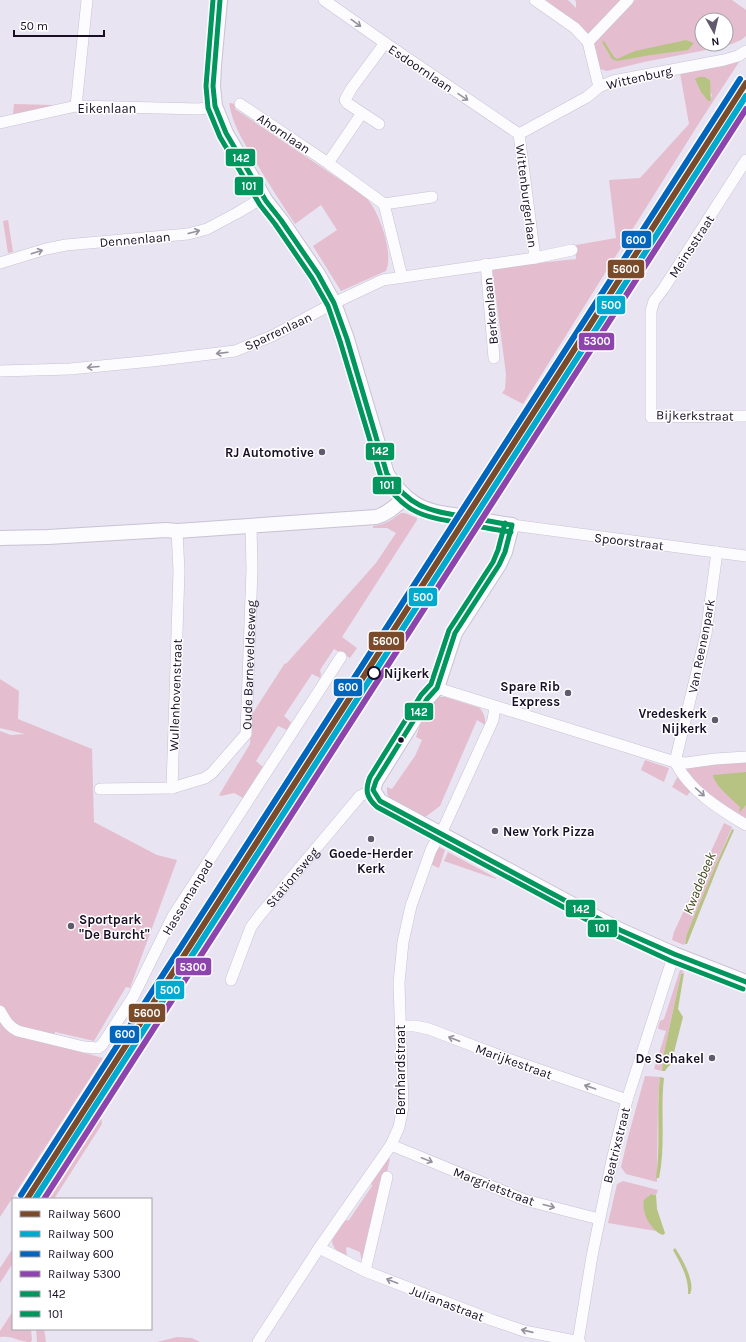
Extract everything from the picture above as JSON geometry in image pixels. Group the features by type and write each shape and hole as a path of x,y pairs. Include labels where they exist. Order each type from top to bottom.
{"street":[{"path":"76,106 87,0"},
{"path":"220,0 213,72 215,106 226,133 264,197 318,274 334,303 347,339 387,474 396,488 414,503 425,509 512,526 505,552 499,565 455,633 437,688 427,699 376,781 374,790 380,801 612,926 642,941 746,982"},
{"name":"Esdoornlaan","path":"324,0 519,134"},
{"path":"535,0 574,28 588,42 599,87"},
{"path":"588,42 628,0"},
{"path":"379,124 347,103 345,100 351,89 385,43"},
{"name":"Wittenburg","path":"519,134 587,97 599,87 613,81 724,60 738,56 746,51"},
{"name":"Ahornlaan","path":"240,104 328,163 384,204"},
{"name":"Eikenlaan","path":"0,123 76,106 200,109 215,106"},
{"path":"328,163 362,113"},
{"name":"Wittenburgerlaan","path":"519,134 535,258"},
{"name":"Meinsstraat","path":"651,336 651,311 654,301 664,288 746,160"},
{"name":"Dennenlaan","path":"0,263 46,249 66,245 188,234 207,229 264,197"},
{"path":"402,277 384,204 432,197"},
{"name":"Sparrenlaan","path":"0,371 70,369 235,351 272,336 334,303 383,280 535,258 572,250"},
{"name":"Berkenlaan","path":"486,264 494,358"},
{"name":"Bijkerkstraat","path":"651,336 651,417 746,416"},
{"path":"0,538 48,537 166,530 177,531 376,517 390,512 406,497"},
{"name":"Oude Barneveldseweg","path":"172,788 205,778 212,773 246,734 252,569 251,526"},
{"name":"Spoorstraat","path":"512,526 746,556"},
{"name":"Wullenhovenstraat","path":"172,788 179,571 177,531"},
{"name":"Van Reenenpark","path":"675,762 706,634 717,552"},
{"name":"Hassemanpad","path":"0,1011 5,1021 18,1031 84,1047 98,1048 102,1045 134,997 173,916 341,657"},
{"path":"437,688 675,762 686,763 746,757"},
{"name":"Bernhardstraat","path":"258,1342 319,1248 391,1145 399,1126 403,1107 399,983 406,927 411,906 431,850 440,834 493,720 495,706"},
{"path":"675,762 683,775 700,793 746,825"},
{"path":"100,789 172,788"},
{"name":"Stationsweg","path":"231,980 251,927 260,914 360,796 374,790"},
{"name":"Beatrixstraat","path":"579,1342 599,1219 608,1175 627,1100 674,954"},
{"name":"Marijkestraat","path":"400,1026 415,1026 428,1029 508,1060 627,1100"},
{"name":"Margrietstraat","path":"391,1145 525,1200 599,1219"},
{"path":"365,1271 387,1177"},
{"name":"Julianastraat","path":"319,1248 365,1271 492,1320 524,1331 579,1342"}],"shaded area":[{"path":"546,0 568,0 576,8 575,0 621,0 588,37 578,25"},
{"path":"635,0 732,0 746,10 746,36 734,43 734,12 694,12 694,52 696,52 607,71 600,69 593,44"},
{"path":"686,40 694,43 688,50 617,61 612,59 602,42 604,41 614,57 617,59 635,51"},
{"path":"743,56 701,120 523,404 502,393 505,389 506,374 492,268 576,259 576,245 616,238 609,180 640,178 689,124 680,73","holes":["699,77 705,77 710,80 710,90 712,96 708,101"]},
{"path":"705,77 710,80 711,101 708,101 701,92 695,79"},
{"path":"229,103 237,104 235,109 367,199 377,215 385,235 388,255 386,271 341,291 313,246 337,230 321,205 295,224 241,137 232,117"},
{"path":"14,104 53,105 54,107 13,115"},
{"path":"8,220 13,252 8,253 3,221"},
{"path":"401,513 417,518 417,520 342,637 357,648 350,658 334,649 320,670 320,678 312,674 284,716 291,722 287,730 278,726 256,761 263,767 243,798 234,793 221,796 219,795 250,744 251,716 285,663 286,664 376,563 396,533 387,528 373,528 373,526 388,522"},
{"path":"447,527 451,529 408,595 404,593"},
{"name":"Sportpark \"De Burcht\"","path":"0,679 19,691 18,719 92,749 94,822 157,855 177,860 130,988 126,987 94,1041 55,1032 52,1044 103,1058 0,1217 0,731 11,735 25,734 0,728"},
{"path":"439,697 445,697 480,708 483,712 485,725 477,720 440,806 424,818 389,798 387,787 392,789 415,756 422,740 416,737 422,720 427,710"},
{"path":"645,760 669,768 664,782 641,770"},
{"path":"746,761 746,820 707,793 686,773 686,767"},
{"path":"746,772 746,805 739,813 740,807 720,788 713,775"},
{"path":"678,776 692,789 687,796 672,787"},
{"path":"724,823 732,827 684,945 672,940 674,932"},
{"path":"732,829 734,830 687,944 685,944 687,934"},
{"path":"439,847 445,850 439,868 430,864"},
{"path":"448,852 496,878 496,879 444,861"},
{"path":"680,970 684,971 681,974 663,1057 662,1071 654,1069 666,1031 658,1028 660,1021 664,1019"},
{"path":"684,973 678,1009 683,1017 671,1064 665,1071 662,1071 663,1057 681,974"},
{"path":"136,1055 139,1056 101,1116 102,1124 55,1198 45,1198"},
{"path":"645,1076 660,1077 658,1099 657,1182 626,1174 621,1167"},
{"path":"660,1077 664,1078 663,1141 659,1178 656,1178 658,1153 658,1102"},
{"path":"386,1158 390,1159 386,1177 362,1262 360,1252 348,1247 346,1248 347,1256 336,1250 332,1240 344,1221 349,1220 372,1186 371,1181"},
{"path":"623,1181 658,1190 656,1195 654,1194 648,1196 650,1224 656,1231 608,1223 617,1184"},
{"path":"651,1194 656,1195 657,1209 665,1233 663,1235 655,1230 651,1225 644,1210 644,1200"},
{"path":"675,1248 690,1277 690,1294 688,1294 684,1271 673,1250"},
{"path":"12,1250 12,1265 0,1283 0,1268"},
{"path":"12,1313 12,1330 31,1330 32,1340 31,1342 9,1337 0,1337 0,1331"},
{"path":"36,1330 44,1330 46,1342 37,1342"},
{"path":"177,1337 192,1338 200,1342 157,1342"}],"rail line":[{"name":"600","path":"21,1195 740,79"},
{"name":"5600","path":"28,1198 746,83"},
{"name":"500","path":"36,1198 746,96"},
{"name":"5300","path":"45,1198 746,109"}],"transit line":[{"name":"101","path":"213,0 206,86 208,108 220,137 260,205 312,278 328,306 381,477 390,490 399,499 408,507 417,512 439,519 511,532"},
{"name":"142","path":"220,0 213,86 215,106 226,133 266,201 318,274 334,303 347,339 387,474 404,494 421,506 441,512 512,525"},
{"name":"101","path":"505,523 498,550 493,562 449,630 431,684 421,695 370,777 367,786 369,797 377,807 617,936 671,961 743,989"},
{"name":"142","path":"512,525 505,552 499,565 455,633 437,688 427,699 376,781 373,790 380,801 620,930 674,954 746,982"}],"place":[{"name":"RJ Automotive","path":"322,452"},
{"name":"Nijkerk","path":"374,673"},
{"name":"Spare Rib Express","path":"568,693"},
{"name":"Vredeskerk Nijkerk","path":"715,720"},
{"name":"New York Pizza","path":"495,831"},
{"name":"Goede-Herder Kerk","path":"371,839"},
{"name":"Sportpark \"De Burcht\"","path":"71,926"},
{"name":"De Schakel","path":"712,1058"}],"water label":[{"name":"Kwadebeek","path":"699,883"}]}
